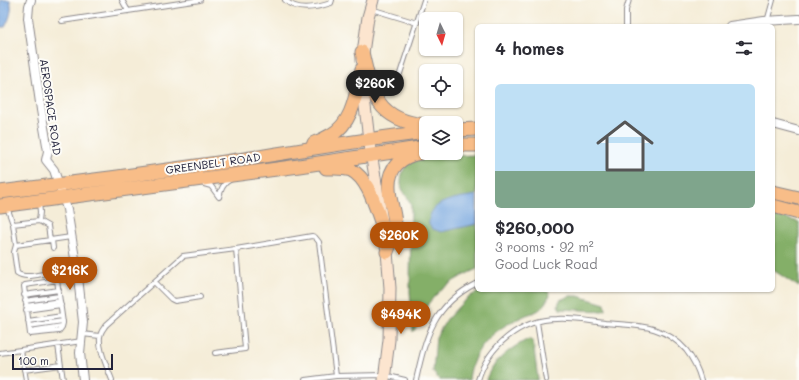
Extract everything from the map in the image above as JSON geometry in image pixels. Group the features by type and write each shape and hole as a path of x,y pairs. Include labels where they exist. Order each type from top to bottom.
{"main road":[{"path":"371,4 362,52 362,69 364,106 387,252 390,288 390,316 384,378"},
{"path":"362,52 371,90 384,109 405,122 419,125"},
{"path":"302,149 332,135 343,125 352,111 362,69"},
{"path":"463,129 474,129"},
{"name":"GREENBELT ROAD","path":"0,192 230,161 302,149 419,133"},
{"path":"463,145 475,144"},
{"name":"GREENBELT ROAD","path":"3,206 419,148"},
{"path":"463,150 475,149"},
{"path":"387,252 395,225 389,188 390,177 396,163 410,154 419,153"},
{"path":"254,172 324,168 343,168 351,170 360,178 369,190 383,227"},
{"path":"775,192 799,198"},
{"path":"775,206 799,212"}],"street":[{"name":"AEROSPACE ROAD","path":"31,0 28,18 48,151 46,160 54,170 58,185 64,198 78,277 83,322 80,354 82,380"},
{"path":"744,24 799,19"},
{"path":"775,124 799,130"}],"lane":[{"path":"122,0 128,11"},
{"path":"62,21 200,0"},
{"path":"285,0 304,8 318,7 331,3 332,0"},
{"path":"395,89 424,0"},
{"path":"626,24 626,10 629,0"},
{"path":"764,21 768,18 773,0"},
{"path":"371,4 417,23"},
{"path":"198,185 206,184 211,186 219,197 225,182 242,179 254,172"},
{"path":"177,182 191,186"},
{"path":"36,222 40,212 38,202"},
{"path":"3,206 13,224 16,245 14,252 17,273 20,276 29,276 55,271 55,262"},
{"path":"13,224 36,222 48,226 53,248"},
{"path":"112,380 102,349 100,336 106,325 183,256 236,249 312,236 318,239 336,376"},
{"path":"16,245 28,241 71,237"},
{"path":"216,353 245,349 236,249"},
{"path":"57,280 63,324 59,330 30,334 24,286 57,280 78,277"},
{"path":"154,282 171,300 200,297"},
{"path":"416,380 428,334 436,318 446,304 456,295 475,284"},
{"path":"24,295 59,290"},
{"path":"26,306 60,300"},
{"path":"26,306 60,300"},
{"path":"28,321 62,316"},
{"path":"478,380 483,366 501,343 528,324 556,319 639,326 658,330 675,339 691,356 698,369 701,380"},
{"path":"537,322 546,380"},
{"path":"29,328 63,324"},
{"path":"0,353 58,345 82,338 100,336"},
{"path":"58,345 63,380"},
{"path":"21,350 26,380"},
{"path":"24,370 61,365"},
{"path":"306,380 336,376 405,380"}],"green space":[{"path":"463,155 475,155 475,195 444,202 456,228 475,224 475,270 447,285 434,296 424,310 417,327 413,332 410,292 411,206 401,184 402,175 405,168 416,160 463,160"},
{"path":"775,216 799,222 799,287 775,271"},
{"path":"479,292 549,292 550,295 541,309 502,327 486,341 475,358 469,380 440,380 433,372 436,337 447,319 472,295"},
{"path":"570,296 578,296 605,304 606,310 560,309 558,305 560,300"},
{"path":"529,339 533,341 538,380 486,380 493,367 503,355"}],"water":[{"path":"0,0 10,0 11,3 10,14 5,27 0,27"},
{"path":"475,195 475,224 441,232 433,229 429,225 430,216 433,210 446,201"}]}
